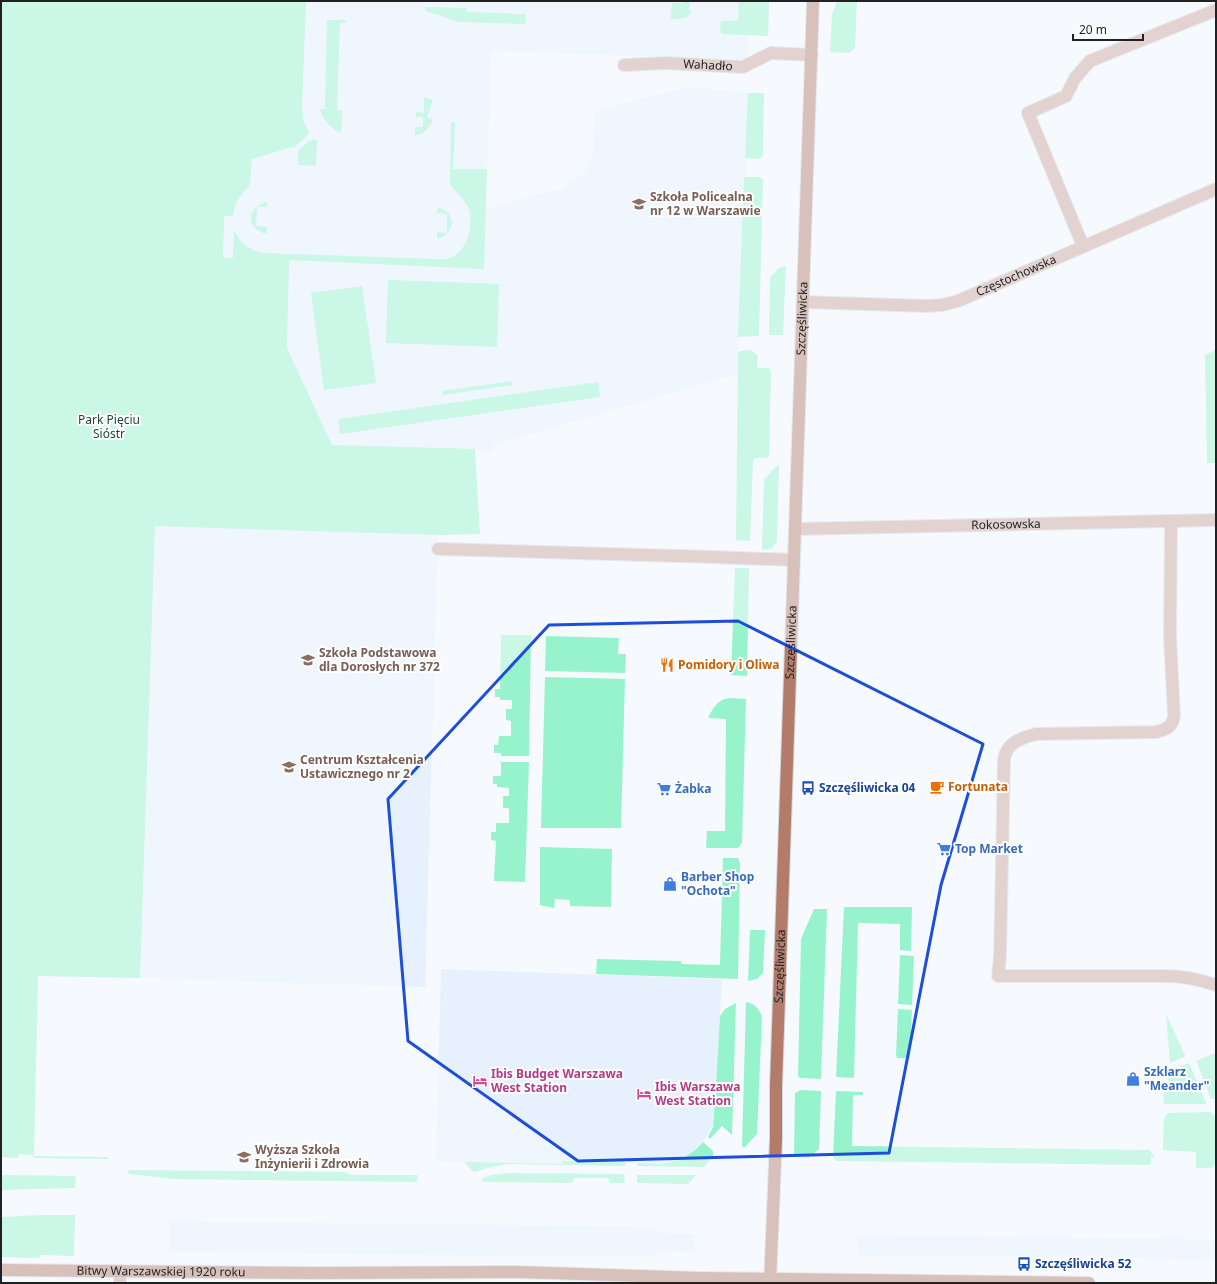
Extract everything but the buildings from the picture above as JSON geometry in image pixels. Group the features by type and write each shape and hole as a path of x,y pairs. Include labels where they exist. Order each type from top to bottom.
{"street":[{"name":"Szczęśliwicka","path":"770,1281 775,1169 776,1086 804,302 813,1"},
{"path":"1083,246 1028,113 1066,96 1075,78 1090,61 1216,10"},
{"name":"Wahadło","path":"624,65 665,63 743,67 771,53 812,55"},
{"name":"Częstochowska","path":"804,302 928,306 942,305 958,301 1216,189"},
{"name":"Rokosowska","path":"796,529 1216,520"},
{"path":"1171,521 1170,637 1174,716 1173,722 1170,726 1156,732 1036,734 1012,744 1008,748 1004,755 1000,956 998,976 1186,976 1216,985"},
{"path":"438,549 713,556 794,560"},
{"name":"Bitwy Warszawskiej 1920 roku","path":"1,1270 120,1277 317,1273 518,1272 770,1281 1089,1283"}],"highlighted area":[{"path":"738,621 983,744 941,885 889,1153 578,1161 408,1041 388,799 549,625"}],"shaded area":[{"path":"298,1 751,1 748,59 491,51 486,209 566,187 568,181 585,173 593,153 595,111 687,87 748,93 737,374 493,445 493,451 332,445 287,348 288,286 147,326"},
{"name":"Centrum Kształcenia Ustawicznego nr 2","path":"155,525 438,535 425,987 140,978"},
{"path":"441,969 722,979 714,1122 710,1132 700,1145 687,1156 679,1161 666,1163 649,1164 565,1161 562,1164 436,1162"},
{"path":"169,1221 656,1227 656,1233 695,1234 695,1252 656,1251 655,1257 169,1252"},
{"path":"857,1235 1125,1238 1184,1237 1185,1239 1216,1240 1216,1261 1124,1258 857,1255"}],"green space":[{"name":"Park Pięciu Sióstr","path":"1,1 306,1 302,105 303,120 309,132 308,135 293,148 292,147 252,159 250,186 238,199 233,216 224,216 223,258 233,258 234,230 239,239 245,245 253,250 263,253 447,259 456,255 465,244 471,221 468,207 450,185 451,122 455,122 453,169 487,169 484,269 289,260 287,348 332,445 475,449 480,534 438,535 155,526 140,978 38,976 34,1156 108,1157 109,1159 35,1158 31,1155 19,1154 17,1158 1,1157"},
{"path":"683,1 690,1 689,10 692,11 690,14 683,18 670,19 672,3 683,3"},
{"path":"739,1 769,1 768,36 722,34 720,31 721,21 738,21"},
{"path":"837,1 857,1 855,48 850,53 830,52 832,14"},
{"path":"425,7 467,8 467,12 525,14 525,24 459,22 426,11"},
{"path":"327,20 346,20 345,23 340,23 337,110 342,110 341,133 328,123 323,117 320,109 325,109"},
{"path":"748,93 764,93 763,155 760,159 745,158"},
{"path":"424,97 433,100 427,117 433,120 424,133 415,135 415,127 423,127 423,117 416,117 416,112 424,113"},
{"path":"315,139 317,140 316,166 298,165 298,151 309,141"},
{"path":"744,177 761,177 763,180 759,336 738,337"},
{"path":"267,202 267,207 257,207 256,226 267,227 267,234 260,232 255,228 251,218 255,208 260,204"},
{"path":"438,207 449,214 452,223 448,233 437,239 437,232 447,233 447,214 437,213"},
{"path":"786,266 783,335 769,335 770,277 779,268"},
{"path":"388,280 499,284 497,347 386,343"},
{"path":"362,286 376,383 324,390 311,293"},
{"path":"748,350 753,351 758,357 757,368 769,368 771,373 769,456 766,458 755,458 753,462 750,541 736,540 738,352"},
{"path":"1216,350 1216,463 1207,463 1205,355"},
{"path":"511,381 512,385 443,395 442,391"},
{"path":"598,382 600,397 340,434 338,419"},
{"path":"779,464 777,542 772,548 767,550 762,549 764,479"},
{"path":"735,568 749,568 747,676 731,675"},
{"path":"501,635 531,635 529,756 501,756 501,753 494,753 494,745 498,745 499,736 511,736 511,721 506,720 506,709 512,709 512,700 500,700 500,697 495,697 495,689 500,689"},
{"path":"546,636 619,638 618,654 626,654 625,673 545,671"},
{"path":"545,677 625,679 621,828 541,828"},
{"path":"729,698 746,699 742,843 738,848 706,848 707,831 725,831 726,719 708,718 718,703"},
{"path":"501,762 529,762 525,882 494,881 496,841 491,840 491,832 496,832 496,823 509,823 509,808 503,808 503,796 509,796 509,788 497,787 497,784 493,784 493,776 501,776"},
{"path":"540,847 612,849 611,907 570,906 570,900 555,899 554,908 540,905"},
{"path":"723,858 738,858 740,863 738,979 596,974 597,959 681,961 681,964 720,965"},
{"path":"844,907 912,907 911,951 900,950 900,924 858,923 854,1078 836,1077"},
{"path":"814,909 827,909 821,1079 800,1078 798,1076 801,939"},
{"path":"750,930 765,930 763,973 757,979 748,981"},
{"path":"900,955 914,956 912,1005 898,1004"},
{"path":"746,1002 756,1007 760,1011 762,1017 757,1134 744,1148 742,1146"},
{"path":"736,1003 732,1135 722,1126 710,1139 708,1137 713,1127 714,1118 720,1016 725,1009"},
{"path":"898,1009 912,1010 910,1058 897,1058 896,1055"},
{"path":"1166,1014 1185,1055 1184,1057 1170,1063"},
{"path":"1215,1053 1215,1099 1211,1099 1196,1061"},
{"path":"1189,1063 1206,1103 1164,1104 1163,1088 1168,1088 1168,1070"},
{"path":"801,1090 821,1091 819,1149 809,1158 794,1157 795,1093"},
{"path":"836,1091 863,1092 863,1095 853,1095 852,1146 1150,1150 1155,1158 1151,1157 1151,1163 1149,1165 836,1161 833,1157"},
{"path":"1211,1112 1216,1117 1215,1164 1212,1168 1196,1168 1196,1152 1163,1150 1164,1118 1168,1113"},
{"path":"703,1142 713,1151 713,1156 704,1167 637,1166 637,1163 656,1164 673,1162 689,1155"},
{"path":"562,1161 625,1162 625,1166 507,1164 474,1172 464,1162 562,1164"},
{"path":"128,1170 344,1172 351,1175 418,1175 417,1182 173,1179 129,1174"},
{"path":"509,1173 624,1174 625,1183 610,1183 608,1178 574,1178 572,1183 483,1182 481,1179 491,1175"},
{"path":"1,1175 76,1176 75,1188 1,1190"},
{"path":"637,1175 696,1175 688,1184 637,1183"},
{"path":"75,1215 74,1256 40,1255 39,1258 1,1257 1,1217"}],"place":[{"name":"Szkoła Policealna nr 12 w Warszawie","path":"639,204"},
{"name":"Szkoła Podstawowa dla Dorosłych nr 372","path":"308,660"},
{"name":"Pomidory i Oliwa","path":"667,665"},
{"name":"Centrum Kształcenia Ustawicznego nr 2","path":"289,767"},
{"name":"Fortunata","path":"937,787"},
{"name":"Szczęśliwicka 04","path":"808,788"},
{"name":"Żabka","path":"664,789"},
{"name":"Top Market","path":"944,849"},
{"name":"Barber Shop \"Ochota\"","path":"670,884"},
{"name":"Szklarz \"Meander\"","path":"1133,1079"},
{"name":"Ibis Budget Warszawa West Station","path":"480,1081"},
{"name":"Ibis Warszawa West Station","path":"644,1094"},
{"name":"Wyższa Szkoła Inżynierii i Zdrowia","path":"244,1157"},
{"name":"Szczęśliwicka 52","path":"1024,1264"}]}
